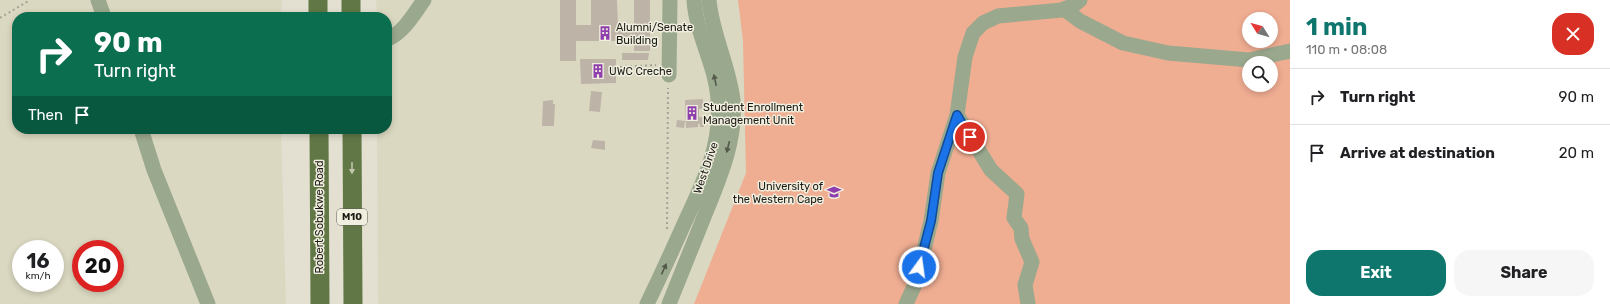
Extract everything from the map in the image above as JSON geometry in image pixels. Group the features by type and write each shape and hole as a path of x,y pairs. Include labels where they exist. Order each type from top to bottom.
{"main road":[{"path":"318,0 318,12"},
{"path":"351,0 351,12"},
{"name":"Robert Sobukwe Road","path":"319,134 320,304"},
{"name":"M10","path":"352,134 353,304"}],"lane":[{"path":"98,0 102,12"},
{"path":"392,37 401,31 424,0"},
{"path":"664,76 670,0"},
{"name":"West Drive","path":"648,304 698,194 710,165 717,140 719,118 716,79 699,27 694,0"},
{"name":"West Drive","path":"669,304 722,170 734,120 733,100 729,77 714,27 709,0"},
{"path":"906,304 916,282 931,221 938,173 957,115 965,57 972,33 989,20 998,16 1064,9 1074,5 1080,0"},
{"path":"1064,9 1080,21 1123,43 1168,53 1249,60 1290,51"},
{"path":"957,115 991,170 1017,194 1014,218 1021,228 1022,239 1032,262 1025,285 1028,304"},
{"path":"143,134 154,170 208,304"}],"path":[{"path":"0,18 30,0"},
{"path":"656,58 656,66 664,76 668,88 667,231"},
{"path":"620,67 656,66"}],"shaded area":[{"path":"0,0 282,0 281,12 12,12 12,134 281,134 286,304 0,304"},
{"name":"University of the Western Cape","path":"376,0 1290,0 1290,304 378,304 377,134 392,134 392,12 377,12"},
{"name":"University of the Western Cape","path":"738,0 1290,0 1290,304 694,304 746,173 743,41"}],"building":[{"name":"Alumni/Senate Building","path":"560,0 576,0 576,25 591,25 591,0 617,0 618,25 634,25 634,0 650,0 650,51 634,51 634,41 576,41 576,61 560,61"},
{"path":"622,53 649,53 648,60 622,60"},
{"name":"UWC Creche","path":"580,59 616,59 616,83 581,84"},
{"name":"UWC Creche","path":"591,91 602,92 600,112 589,111"},
{"name":"Student Enrollment Management Unit","path":"703,99 703,109 699,109 699,117 704,117 704,127 700,127 700,124 698,124 698,127 686,128 685,100"},
{"path":"553,100 553,104 555,104 554,126 542,126 543,101"},
{"path":"677,120 685,121 684,128 676,127"},
{"path":"593,140 605,141 605,150 591,148"}],"place":[{"name":"Alumni/Senate Building","path":"605,33"},
{"name":"UWC Creche","path":"598,71"},
{"name":"Student Enrollment Management Unit","path":"692,113"},
{"name":"University of the Western Cape","path":"834,192"}],"route":[{"path":"919,267 931,221 938,173 950,141 957,115 970,137"}]}
